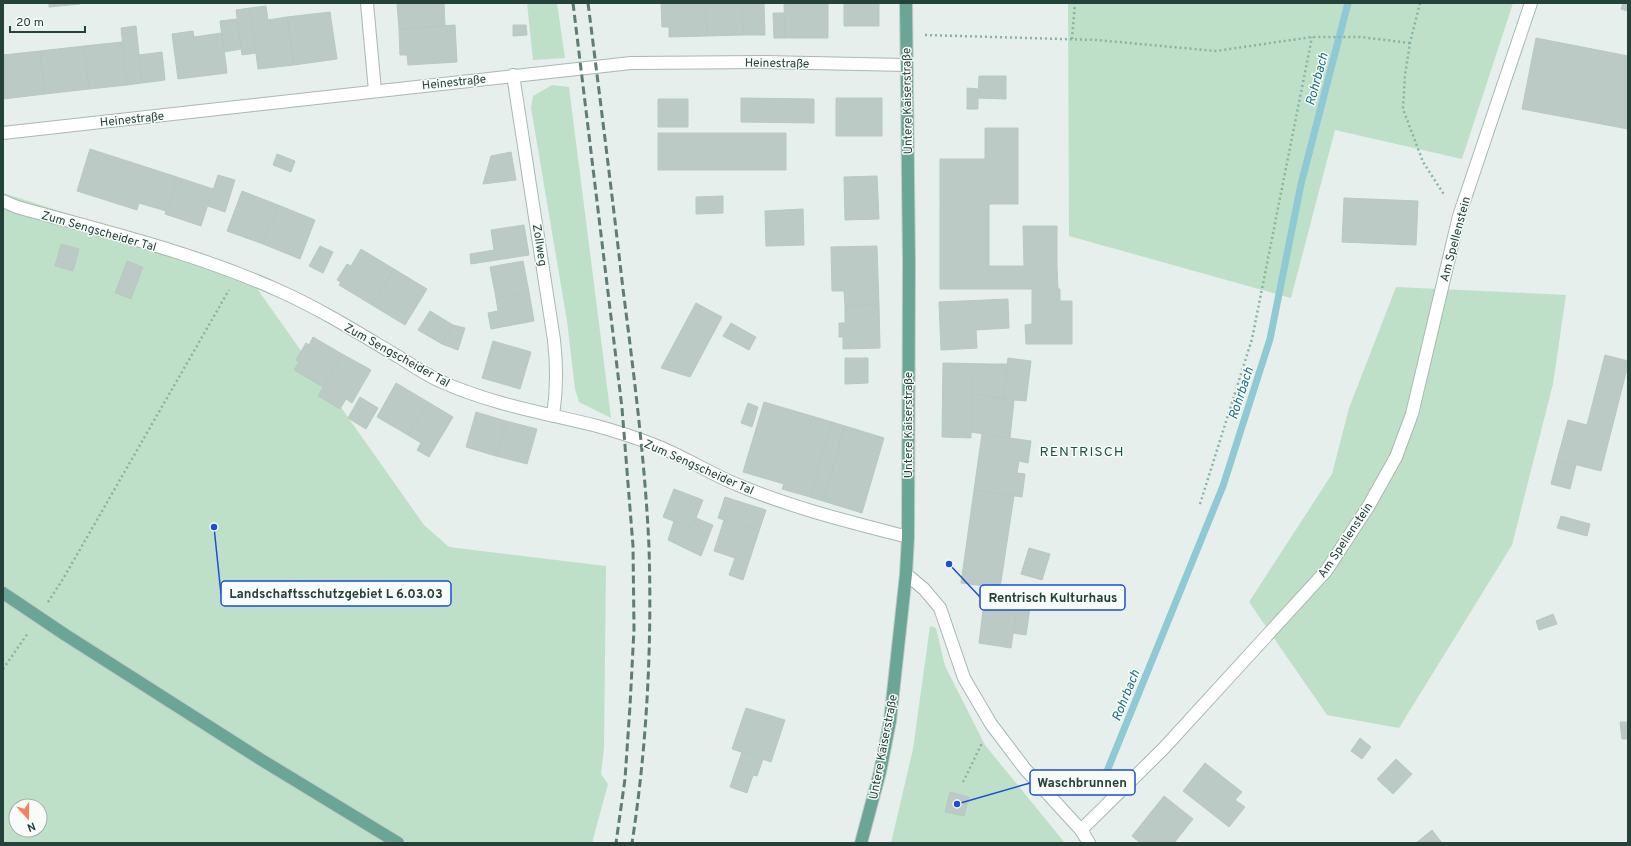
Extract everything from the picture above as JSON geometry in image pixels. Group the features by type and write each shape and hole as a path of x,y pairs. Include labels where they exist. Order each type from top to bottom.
{"main road":[{"name":"Untere Kaiserstraße","path":"862,843 880,772 890,721 906,574 908,536 909,263 906,3"},
{"path":"3,593 64,634 260,759 398,843"}],"street":[{"path":"367,3 375,91"},
{"name":"Am Spellenstein","path":"1081,830 1164,748 1326,571 1368,507 1396,457 1412,414 1459,216 1531,3"},
{"name":"Heinestraße","path":"3,133 631,63 763,62 906,65"},
{"name":"Zollweg","path":"513,75 554,340 557,371 556,396 553,416"},
{"name":"Zum Sengscheider Tal","path":"3,201 17,207 194,257 238,274 313,306 439,381 464,391 553,416 600,427 653,444 686,458 725,479 776,500 828,517 908,536"},
{"path":"906,574 924,589 940,608 964,678 990,724 1025,769 1081,830 1089,843"}],"path":[{"path":"1072,39 1075,3"},
{"path":"1420,3 1410,42 1405,75 1403,109 1423,162 1459,216"},
{"path":"906,34 1097,40 1216,51 1312,37 1361,37 1410,42"},
{"path":"1200,504 1252,339 1312,37"},
{"path":"46,605 63,579 238,274"},
{"path":"3,669 28,631"},
{"path":"963,782 990,724"}],"green space":[{"path":"527,3 557,3 565,58 533,60"},
{"path":"1068,3 1513,3 1462,159 1335,130 1291,298 1069,236"},
{"path":"552,85 569,87 611,418 579,402 575,389 567,321 531,108 533,96"},
{"path":"3,193 244,270 424,525 449,547 606,566 604,748 601,774 608,784 592,843 3,843"},
{"path":"1396,287 1566,295 1553,384 1512,545 1399,728 1327,715 1249,602 1332,474 1349,408"},
{"path":"930,626 936,628 945,666 985,745 1065,843 891,843 913,749"}],"building":[{"path":"49,3 80,3 80,4 49,7"},
{"path":"397,3 444,3 445,26 399,29"},
{"path":"661,3 706,3 707,36 669,37 669,27 662,27"},
{"path":"706,3 742,3 743,35 707,36"},
{"path":"742,3 764,3 765,35 743,35"},
{"path":"828,3 828,38 785,38 784,4"},
{"path":"844,3 879,3 879,26 844,26"},
{"path":"1623,3 1628,3 1628,11 1621,9"},
{"path":"266,6 268,20 287,17 294,65 258,69 250,8"},
{"path":"250,8 256,53 242,55 236,10"},
{"path":"330,12 337,59 294,65 287,17"},
{"path":"773,13 784,13 785,38 774,38"},
{"path":"237,19 241,49 224,52 220,21"},
{"path":"455,25 457,62 408,65 407,55 400,55 399,29"},
{"path":"513,25 526,25 527,35 513,36"},
{"path":"136,26 142,83 127,85 121,28"},
{"path":"193,31 194,37 222,33 227,73 178,79 172,34"},
{"path":"1536,38 1628,56 1628,129 1522,109"},
{"path":"122,42 127,85 89,89 84,46"},
{"path":"84,46 89,89 45,94 40,51"},
{"path":"40,51 45,94 3,99 3,55"},
{"path":"162,52 165,80 142,83 139,55"},
{"path":"979,76 1006,76 1006,99 978,98"},
{"path":"967,88 978,89 978,109 967,109"},
{"path":"741,98 814,99 814,123 741,122"},
{"path":"836,98 882,98 882,136 836,136"},
{"path":"658,99 688,99 688,127 658,127"},
{"path":"985,128 1018,128 1018,204 940,204 940,159 985,159"},
{"path":"658,133 786,133 786,170 658,170"},
{"path":"90,149 177,177 166,211 139,203 137,210 77,191"},
{"path":"511,152 516,180 483,184 491,156"},
{"path":"277,154 295,161 291,172 273,165"},
{"path":"218,175 235,180 225,212 208,206"},
{"path":"877,176 879,219 845,220 844,177"},
{"path":"177,177 213,189 201,226 165,214"},
{"path":"242,191 278,205 263,244 227,231"},
{"path":"723,196 723,213 696,214 696,197"},
{"path":"1344,198 1418,201 1416,245 1342,242"},
{"path":"940,204 989,204 989,289 940,289"},
{"path":"278,205 315,220 300,259 263,244"},
{"path":"803,209 804,245 766,246 765,211"},
{"path":"524,225 529,255 471,264 470,254 494,250 491,230"},
{"path":"1023,226 1057,226 1057,266 1024,266"},
{"path":"61,244 79,249 73,271 55,266"},
{"path":"320,246 333,252 323,273 309,266"},
{"path":"877,246 879,305 845,306 844,291 832,291 831,247"},
{"path":"361,249 394,269 372,305 339,285 341,282 337,280 347,264 351,266"},
{"path":"127,261 143,267 131,299 115,293"},
{"path":"523,261 529,292 496,298 490,267"},
{"path":"989,266 1057,266 1058,289 989,289"},
{"path":"394,269 427,289 405,325 372,305"},
{"path":"1032,289 1060,289 1060,301 1072,301 1072,344 1026,344 1025,325 1032,324"},
{"path":"529,292 534,321 491,329 488,313 498,311 496,298"},
{"path":"1008,299 1009,328 976,330 977,348 941,350 939,302"},
{"path":"696,303 722,317 690,377 661,368"},
{"path":"879,305 880,348 843,349 843,337 839,337 839,323 845,323 845,306"},
{"path":"430,311 453,325 442,344 418,330"},
{"path":"731,323 756,337 749,350 723,336"},
{"path":"453,325 465,328 458,350 442,344"},
{"path":"313,337 342,354 323,387 294,370 299,362 296,360 306,343 309,345"},
{"path":"493,341 531,352 520,389 482,378"},
{"path":"342,354 371,370 352,403 346,399 340,409 318,396"},
{"path":"1605,355 1628,361 1628,365 1601,471 1557,460 1568,420 1587,425"},
{"path":"845,358 868,358 868,383 845,384"},
{"path":"1008,358 1031,361 1026,401 1003,399"},
{"path":"943,363 990,364 990,378 972,378 971,438 942,437"},
{"path":"990,364 1008,364 1003,399 971,393 972,378 990,378"},
{"path":"396,383 428,402 408,435 377,417"},
{"path":"971,393 1014,400 1010,438 971,432"},
{"path":"360,397 378,408 366,429 348,418"},
{"path":"428,402 453,417 429,457 417,450 421,443 408,435"},
{"path":"764,402 832,422 810,497 782,489 784,484 743,472"},
{"path":"748,403 758,407 752,427 741,423"},
{"path":"476,412 506,421 496,456 466,447"},
{"path":"506,421 537,429 527,464 496,456"},
{"path":"832,422 845,426 823,501 810,497"},
{"path":"845,426 884,438 862,513 823,501"},
{"path":"982,434 1031,441 1028,463 1019,461 1017,473 1025,474 1022,497 974,490"},
{"path":"1557,460 1576,465 1570,489 1551,484"},
{"path":"674,489 703,500 692,528 663,517"},
{"path":"974,490 1014,496 1000,588 961,583"},
{"path":"725,497 766,510 759,531 718,518"},
{"path":"1561,516 1590,524 1587,536 1557,528"},
{"path":"696,518 713,525 701,556 668,540 674,521 692,528"},
{"path":"724,520 759,531 743,580 729,575 735,558 714,551"},
{"path":"1029,548 1050,554 1042,580 1021,574"},
{"path":"984,602 1017,606 1011,648 979,643"},
{"path":"1017,606 1030,608 1026,635 1013,633"},
{"path":"1553,614 1557,624 1539,630 1536,621"},
{"path":"746,708 785,720 771,762 732,749"},
{"path":"1620,722 1628,722 1628,739 1622,739"},
{"path":"1360,738 1371,747 1362,759 1351,751"},
{"path":"742,752 763,759 757,776 753,775 747,793 730,787"},
{"path":"1396,759 1412,774 1393,794 1377,779"},
{"path":"1205,763 1242,792 1235,800 1245,807 1229,827 1183,791"},
{"path":"950,792 969,797 964,816 945,812"},
{"path":"1164,796 1193,819 1174,843 1140,843 1132,836"},
{"path":"1432,830 1442,843 1416,843"}],"waterway":[{"name":"Rohrbach","path":"1105,776 1223,486 1270,339 1301,184 1348,3"}],"railway":[{"path":"573,3 622,408 633,546 634,629 630,706 625,779 616,843"},
{"path":"588,3 639,418 649,547 650,621 645,733 632,843"}],"place":[{"name":"Landschaftsschutzgebiet L 6.03.03","path":"214,527"},
{"name":"Rentrisch Kulturhaus","path":"949,564"},
{"name":"Waschbrunnen","path":"957,804"}],"district":[{"name":"RENTRISCH","path":"1082,451"}]}
